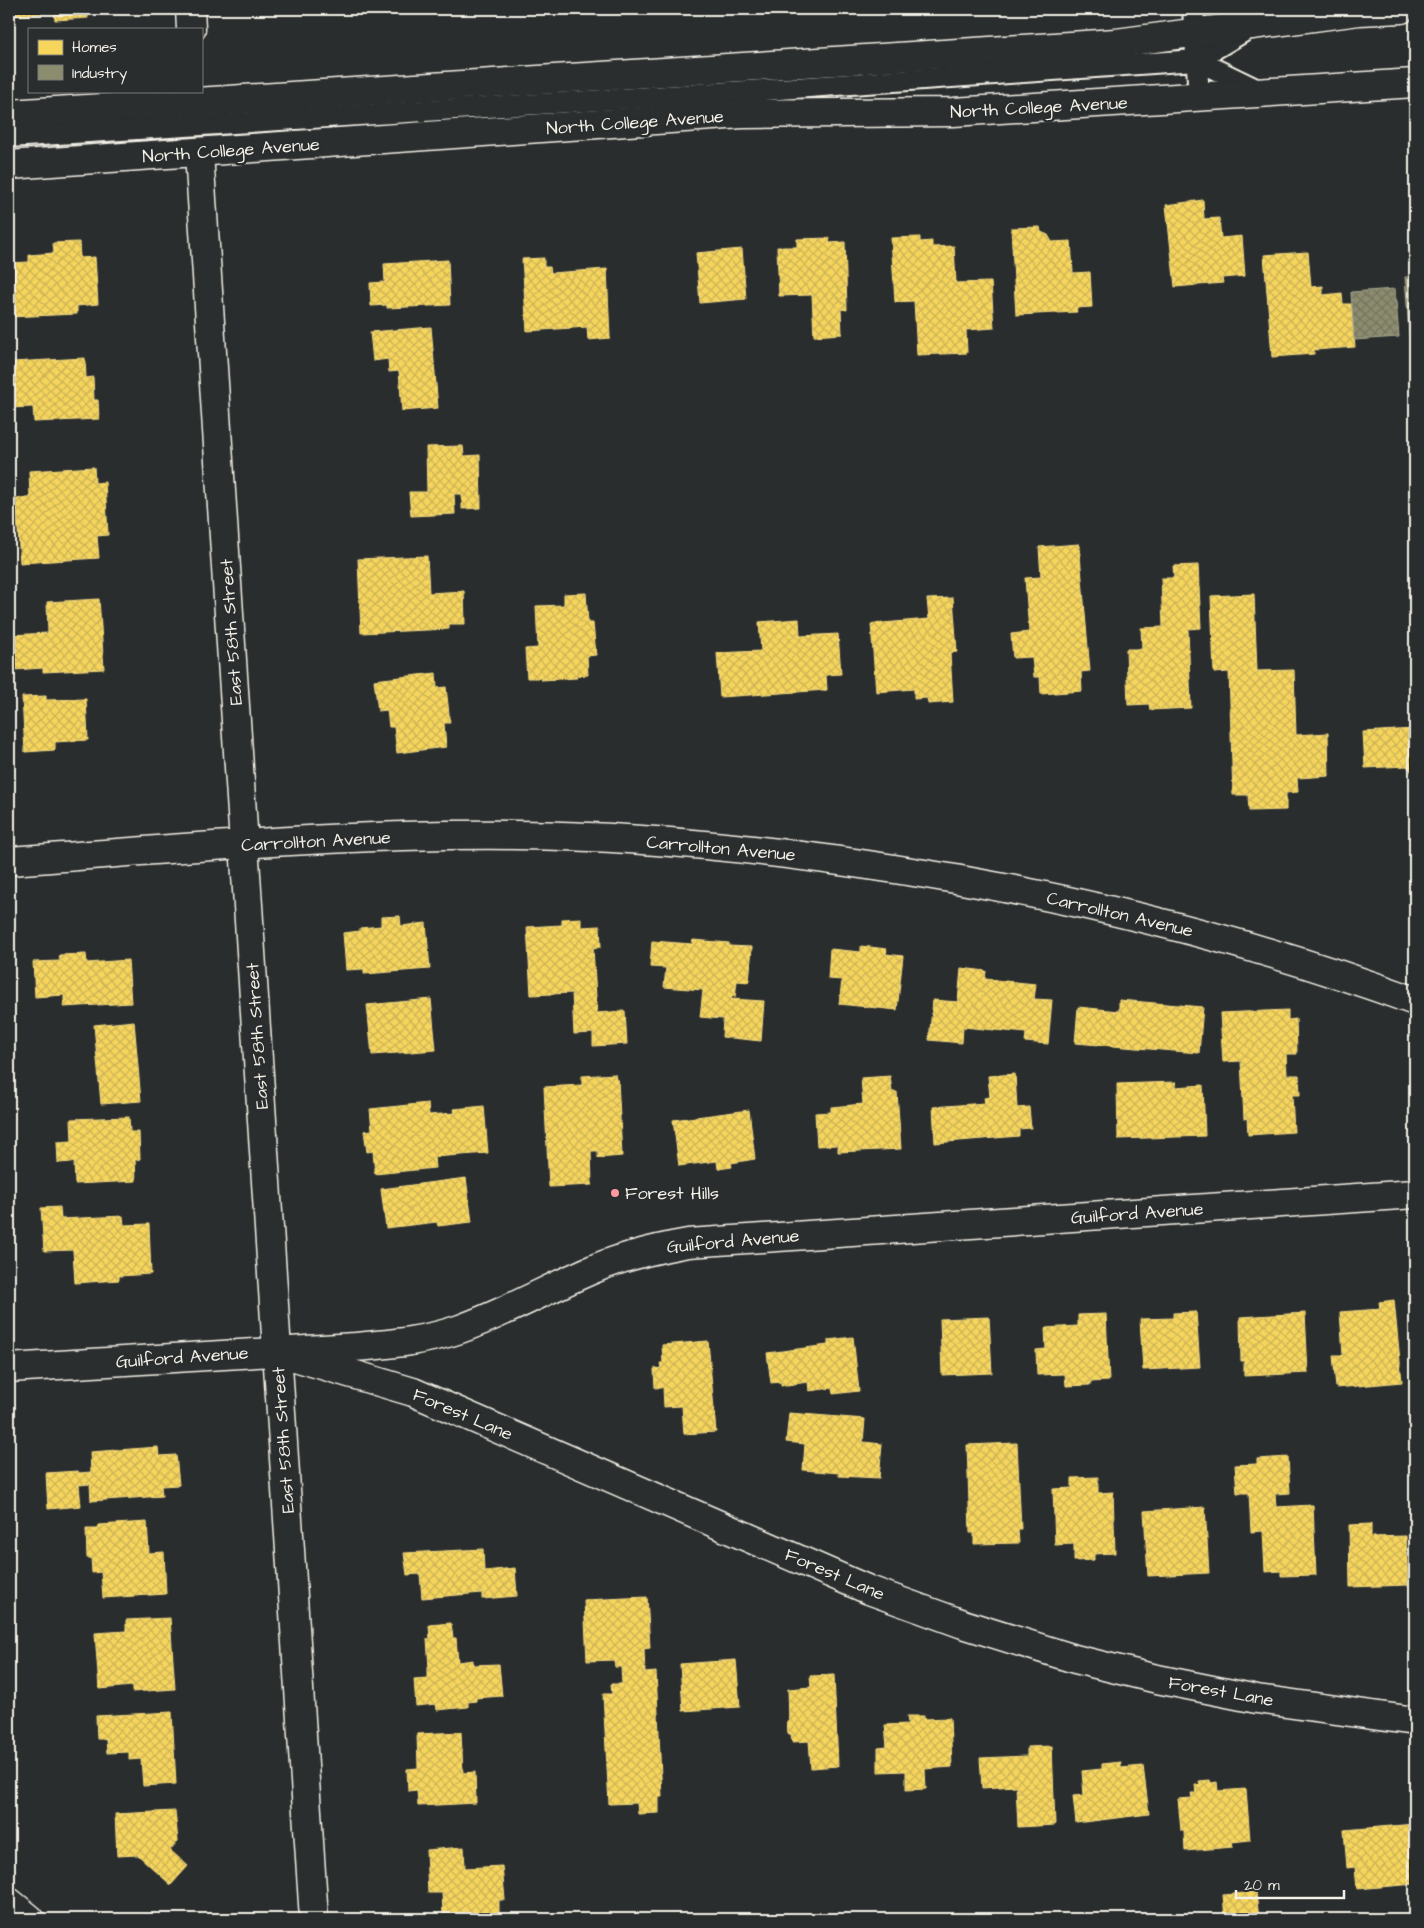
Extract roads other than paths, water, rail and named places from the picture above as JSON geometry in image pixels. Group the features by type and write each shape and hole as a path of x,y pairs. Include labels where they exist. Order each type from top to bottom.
{"street":[{"path":"190,9 192,28"},
{"name":"North College Avenue","path":"9,114 195,97 1116,43 1194,20 1259,23 1359,10 1402,9"},
{"name":"North College Avenue","path":"9,165 742,114 953,112 1415,83"},
{"name":"East 58th Street","path":"199,153 314,1919"},
{"name":"Carrollton Avenue","path":"9,860 386,837 516,835 708,845 841,860 1015,890 1146,919 1318,968 1415,1001"},
{"name":"Guilford Avenue","path":"9,1368 374,1346 433,1337 507,1311 605,1264 653,1249 688,1243 1415,1194"},
{"name":"Forest Lane","path":"277,1351 413,1392 869,1590 963,1624 1075,1659 1165,1681 1257,1699 1415,1721"},
{"path":"9,1902 30,1919"}],"lane":[{"path":"1194,20 1199,96"},
{"name":"North College Avenue","path":"9,137 794,88 1196,60 1259,23"},
{"name":"North College Avenue","path":"1196,60 1262,92"}],"place":[{"name":"Forest Hills","path":"615,1193"}]}
